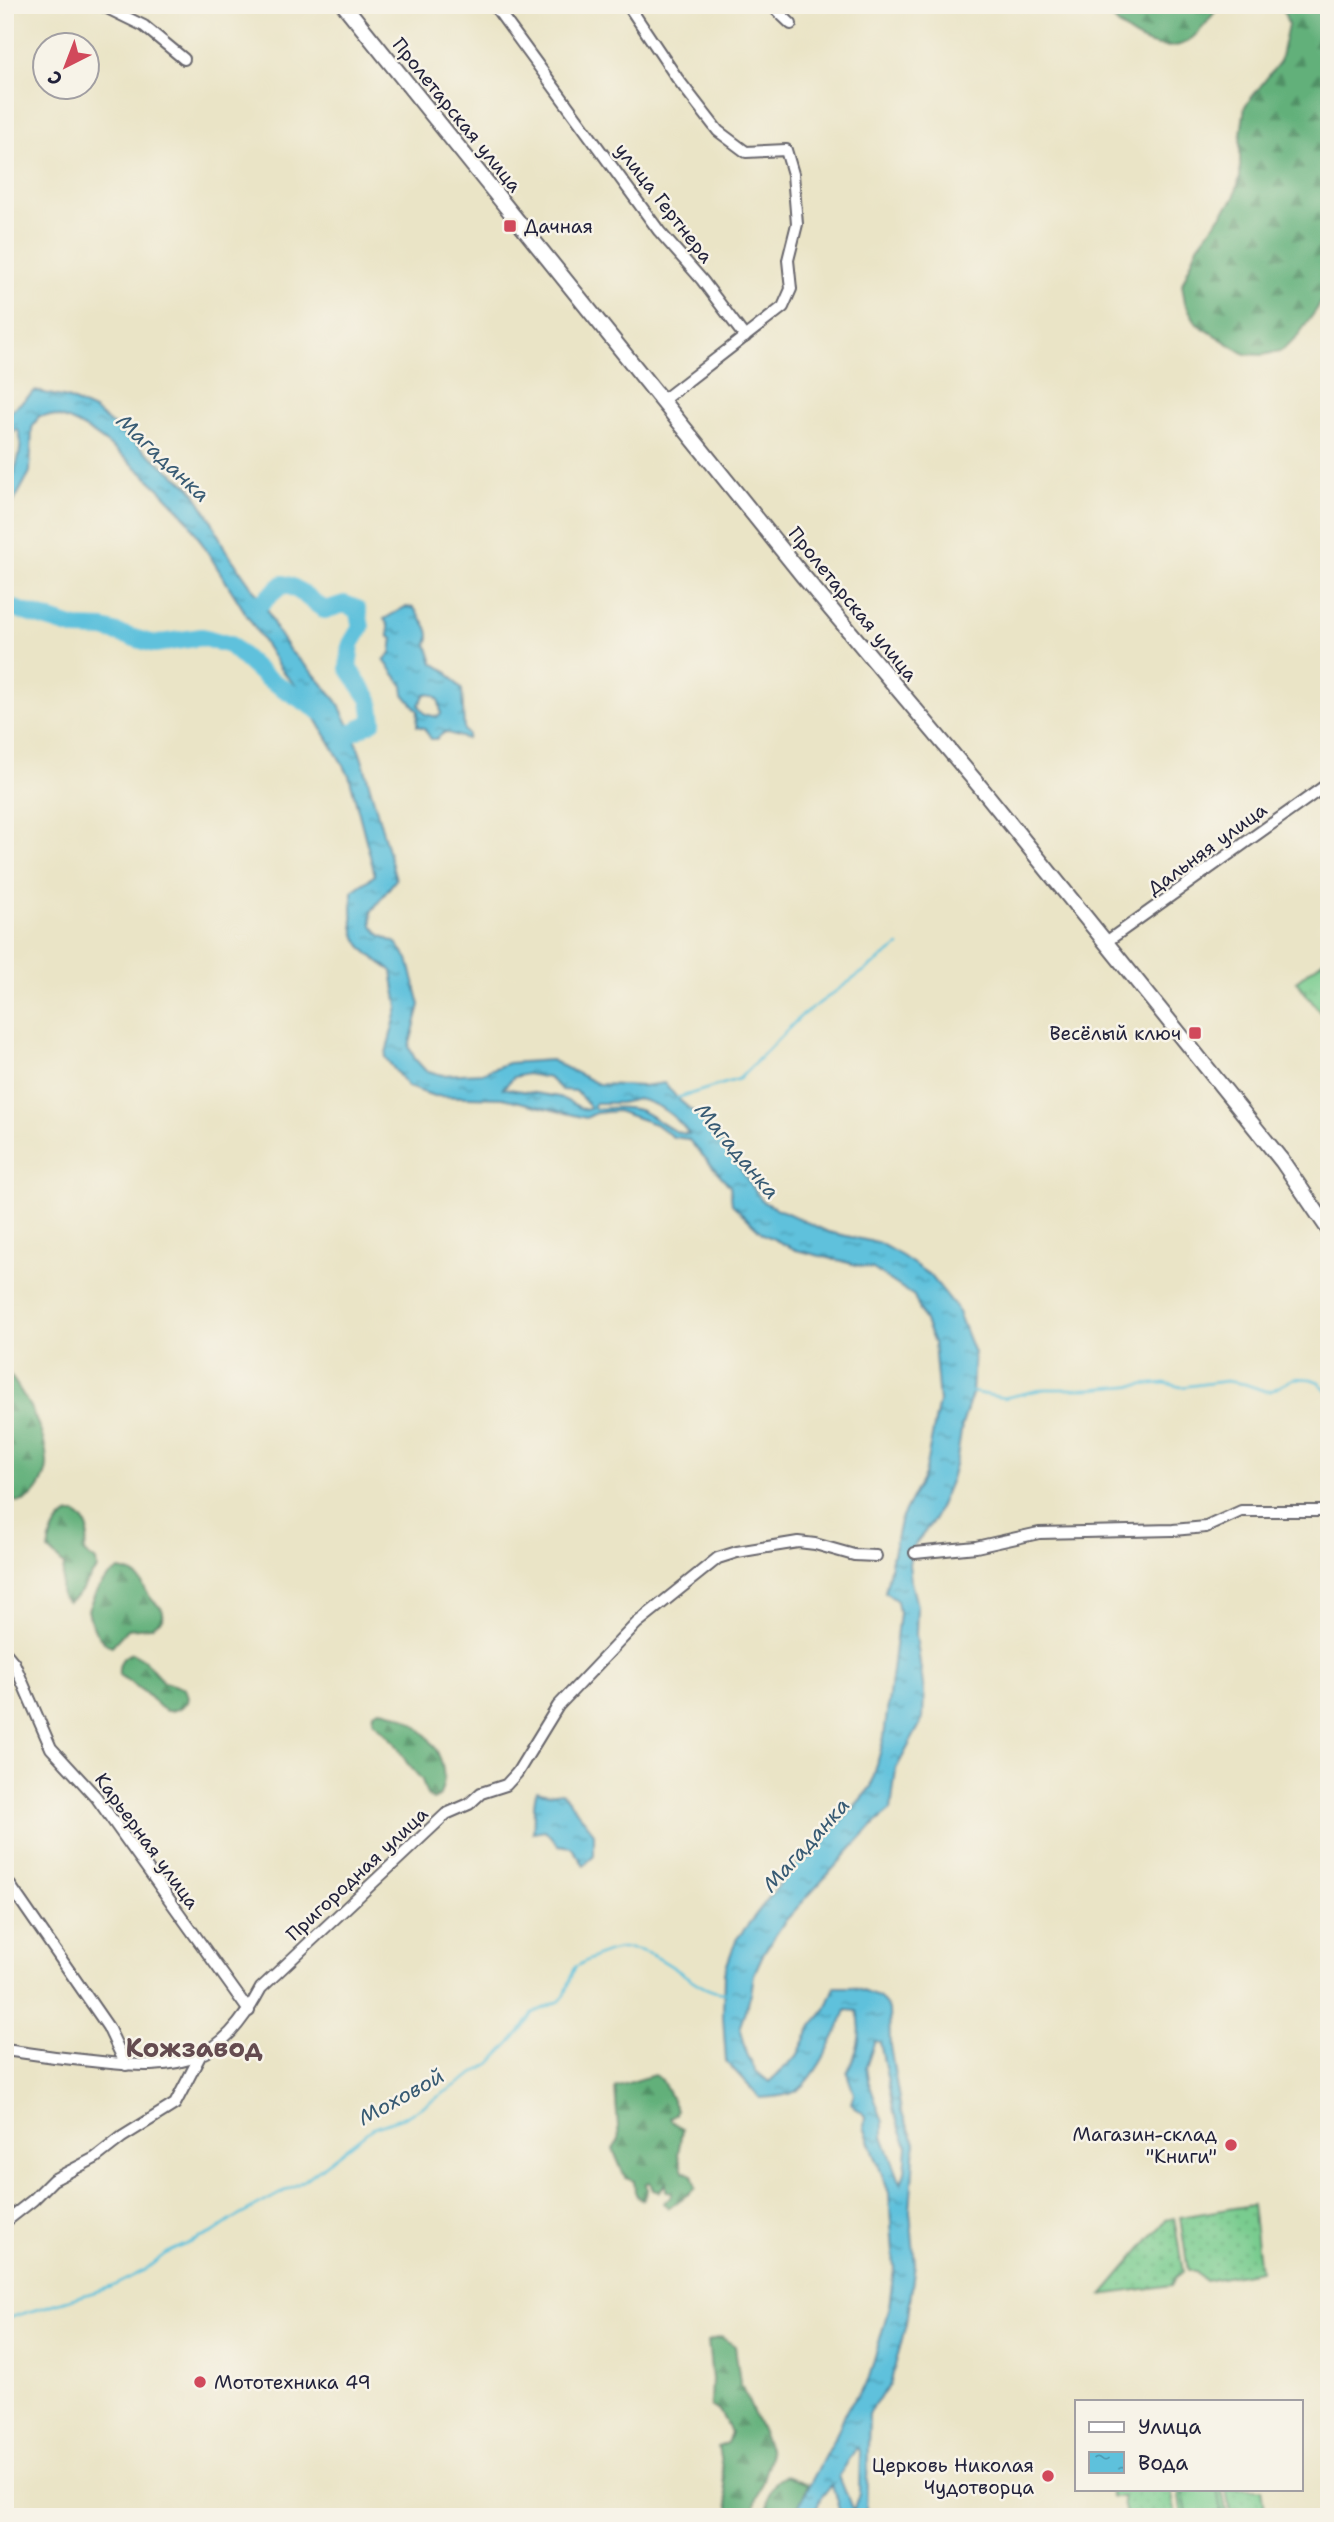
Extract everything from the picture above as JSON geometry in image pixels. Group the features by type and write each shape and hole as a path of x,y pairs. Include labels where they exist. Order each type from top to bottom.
{"main road":[{"name":"Пролетарская улица","path":"344,5 803,576 1106,942 1282,1161 1329,1230"}],"street":[{"path":"101,5 144,26 184,59"},
{"name":"улица Гертнера","path":"494,5 659,231 745,337"},
{"path":"628,5 677,78 718,131 746,152 786,150 793,174 797,223 788,260 791,289 783,307 663,400"},
{"path":"771,5 791,24"},
{"name":"Дальняя улица","path":"1106,942 1329,783"},
{"path":"915,1553 976,1547 1039,1533 1206,1527 1241,1511 1329,1511"},
{"name":"Пригородная улица","path":"5,2050 126,2065 175,2064 200,2056 220,2043 249,2011 261,1988 446,1814 469,1804 481,1793 506,1785 517,1773 558,1706 637,1623 718,1558 737,1552 798,1542 855,1555 876,1556"},
{"name":"Карьерная улица","path":"5,1652 14,1663 51,1748 96,1797 249,2011"},
{"path":"5,1878 108,2027 126,2065"},
{"path":"5,2222 53,2180 95,2158 122,2137 175,2104 200,2056"}],"green space":[{"path":"1103,5 1220,5 1191,39 1167,47 1154,45 1129,33"},
{"path":"1282,5 1329,5 1329,285 1317,309 1296,338 1281,351 1263,355 1245,354 1197,324 1185,303 1182,284 1198,246 1234,198 1240,177 1240,141 1245,106 1280,61 1288,25"},
{"path":"1329,956 1329,1005 1320,1012 1296,981"},
{"path":"5,1368 33,1412 47,1461 40,1487 20,1502 5,1494"},
{"path":"70,1514 77,1514 88,1528 84,1552 96,1561 97,1569 73,1600 68,1602 62,1597 61,1590 64,1565 48,1550 55,1529 61,1520"},
{"path":"119,1570 139,1579 161,1609 163,1619 151,1627 127,1629 112,1646 99,1637 88,1610 99,1587"},
{"path":"132,1653 144,1660 164,1682 185,1689 187,1702 174,1711 168,1711 119,1675 121,1661"},
{"path":"380,1710 407,1720 430,1740 443,1768 439,1797 433,1800 427,1795 422,1780 395,1743 373,1721 374,1713"},
{"path":"654,2075 662,2080 677,2110 676,2114 670,2117 682,2129 678,2155 683,2171 692,2175 696,2188 669,2208 663,2203 672,2192 666,2191 666,2183 659,2192 653,2190 650,2182 646,2183 647,2191 643,2200 639,2198 635,2192 634,2181 625,2178 613,2149 619,2140 615,2087"},
{"path":"1252,2205 1260,2271 1205,2281 1196,2271 1188,2271 1180,2217"},
{"path":"1174,2218 1183,2272 1176,2277 1172,2285 1102,2295 1166,2220"},
{"path":"721,2337 735,2346 740,2383 769,2448 770,2457 755,2505 759,2517 731,2517 718,2447 727,2443 731,2432 720,2412 711,2406 712,2379 708,2341"},
{"path":"786,2476 808,2484 795,2517 770,2517 768,2505 772,2487"},
{"path":"1110,2490 1171,2490 1176,2517 1120,2517 1126,2515 1122,2497 1112,2497"},
{"path":"1178,2490 1222,2490 1227,2517 1182,2517"},
{"path":"1182,2490 1217,2490 1221,2512 1188,2517"},
{"path":"1226,2490 1262,2490 1266,2517 1231,2517"}],"water":[{"path":"35,391 67,398 94,410 191,488 211,519 225,549 266,607 290,651 337,701 363,762 396,879 371,912 372,925 380,935 396,943 408,959 420,1005 409,1047 425,1070 442,1075 482,1073 508,1063 551,1060 598,1084 642,1086 665,1083 721,1141 763,1202 828,1232 879,1243 931,1276 956,1307 974,1353 972,1394 962,1425 951,1479 934,1520 912,1548 909,1564 917,1606 916,1635 924,1692 923,1719 896,1769 891,1810 875,1823 785,1921 764,1952 754,1974 751,1994 740,2026 747,2054 756,2071 769,2082 797,2056 812,2026 826,2009 835,1987 852,1987 879,1997 889,2009 890,2046 901,2111 915,2143 910,2211 915,2264 908,2316 890,2385 869,2415 866,2517 841,2517 832,2484 820,2499 814,2517 797,2517 800,2503 846,2411 868,2381 889,2307 894,2268 889,2193 864,2127 865,2116 851,2103 854,2094 847,2073 858,2043 860,2027 857,2011 846,2010 815,2072 802,2087 788,2094 760,2098 726,2061 724,1973 736,1940 789,1872 848,1814 871,1787 884,1737 899,1613 897,1601 885,1592 900,1521 924,1475 939,1402 934,1343 914,1296 873,1269 796,1250 763,1234 732,1204 730,1186 688,1139 673,1137 655,1124 617,1111 596,1113 586,1118 503,1098 434,1096 408,1087 385,1057 398,1007 392,971 361,946 352,920 352,891 375,875 349,775 298,688 281,670 187,519 126,458 88,430 55,416 39,416 32,428 30,472 5,518 5,497 21,443 17,429 5,440 5,416","holes":["527,1074 549,1078 562,1090 576,1091 591,1108 585,1110 559,1097 503,1088 514,1077","637,1099 659,1107 689,1134 669,1128 639,1110 617,1107 595,1109 594,1106 595,1103 620,1103","875,2041 880,2042 894,2113 907,2146 901,2184 883,2136 883,2122 866,2067","857,2447 860,2453 859,2493 853,2511 839,2476"]},
{"path":"405,607 414,608 423,621 429,634 427,644 433,663 446,671 462,690 467,739 445,732 436,739 431,739 424,728 417,726 418,711 404,694 403,686 384,660 391,653 393,638 389,637 388,625 384,619","holes":["425,694 436,697 439,703 441,714 437,717 425,714 419,705"]},
{"path":"537,1791 548,1794 562,1792 594,1833 594,1856 584,1865 571,1847 558,1845 545,1830 533,1832"}],"waterway":[{"path":"254,609 283,584 299,591 325,610 344,604 357,609 361,627 351,644 348,668 370,700 373,721 344,737"},
{"name":"Магаданка","path":"5,606 76,628 104,629 154,644 202,637 230,645 265,677 323,713"},
{"path":"677,1098 739,1079 800,1017 899,946"},
{"path":"972,1392 1004,1398 1044,1389 1090,1389 1165,1383 1181,1387 1226,1381 1271,1391 1295,1378 1319,1382 1329,1394"},
{"name":"Моховой","path":"5,2319 111,2287 145,2270 165,2254 214,2232 305,2180 374,2127 409,2115 491,2063 521,2031 533,2013 560,2001 565,1995 575,1967 592,1958 620,1949 644,1952 705,1988 727,1993"}],"place":[{"name":"Дачная","path":"510,226"},
{"name":"Весёлый ключ","path":"1195,1033"},
{"name":"Магазин-склад \"Книги\"","path":"1231,2145"},
{"name":"Мототехника 49","path":"200,2382"},
{"name":"Церковь Николая Чудотворца","path":"1048,2476"}],"district":[{"name":"Кожзавод","path":"194,2047"}]}
